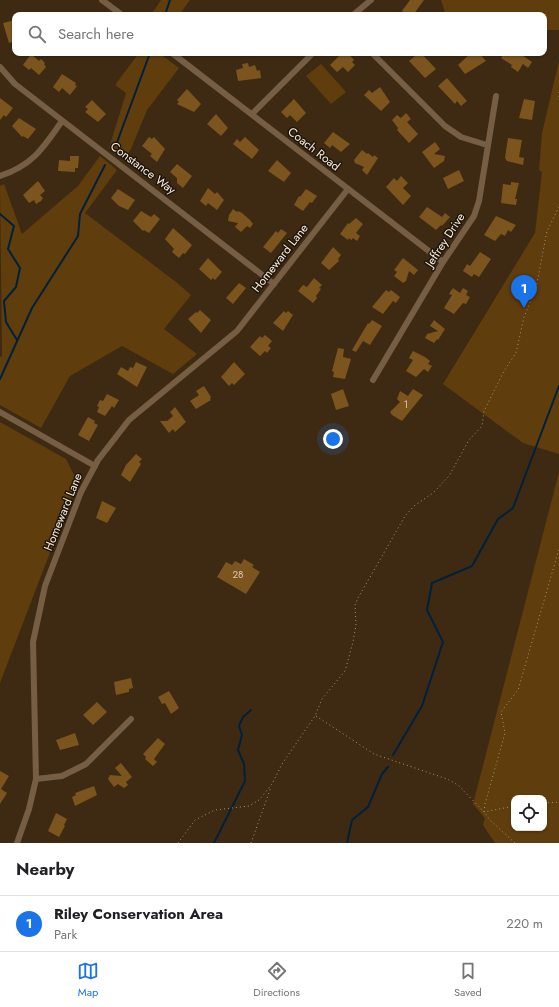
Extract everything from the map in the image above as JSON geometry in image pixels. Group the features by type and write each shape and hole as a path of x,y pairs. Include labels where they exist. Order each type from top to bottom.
{"street":[{"path":"102,0 118,12"},
{"path":"357,12 371,0"},
{"name":"Coach Road","path":"176,56 443,262"},
{"path":"252,114 310,56"},
{"path":"375,56 445,126 461,137 487,145"},
{"name":"Constance Way","path":"0,67 15,84 274,284"},
{"name":"Jeffrey Drive","path":"373,380 443,262 474,216 480,201 487,145 496,96"},
{"path":"0,176 18,170 34,158 62,121"},
{"name":"Homeward Lane","path":"17,843 29,809 36,779 33,642 45,586 81,492 95,466 129,420 236,331 348,188"},
{"path":"0,412 95,466"},
{"path":"36,779 62,776 86,764 132,719"}],"path":[{"path":"559,92 559,100"},
{"path":"251,843 272,784 282,764 315,716 322,699 345,671 353,642 356,625 355,605 358,598 405,516 414,506 433,493 449,476 469,440 482,426 484,411 504,371 516,353 524,317 536,288 547,231 559,207"},
{"path":"484,812 505,733 501,712 518,690 559,548"},
{"path":"315,716 374,754 447,779 458,785 490,820 516,843"},
{"path":"178,843 195,820 215,810 249,806 259,800 272,784"},
{"path":"547,802 559,802"},
{"path":"484,812 511,807"}],"shaded area":[{"path":"161,0 190,0 181,12 153,12"},
{"path":"441,0 559,0 559,30 547,30 547,12 445,12"},
{"path":"137,56 163,56 179,68 147,110 131,149 124,159 109,148 126,93 115,85"},
{"path":"559,61 559,454 523,443 443,384 535,233 542,172 539,170 542,133"},
{"path":"321,64 346,92 331,104 306,76"},
{"path":"100,156 117,170 85,213 191,295 164,329 197,354 173,374 122,346 70,376 41,428 0,405 0,357 2,356 0,186 4,184 22,234 78,186"},
{"path":"0,422 66,459 74,475 73,481 77,482 0,683"},
{"path":"559,472 559,843 495,843 483,825 485,818 473,804"}],"building":[{"path":"410,0 424,0 415,12 402,11"},
{"path":"12,21 12,42 9,43 3,23"},
{"path":"30,56 33,56 39,61 41,59 45,63 44,64 46,67 39,75 31,68 29,70 23,65"},
{"path":"339,56 351,56 354,60 352,62 355,65 348,72 343,67 337,72 330,65"},
{"path":"415,56 424,56 436,69 425,78 409,61"},
{"path":"468,56 482,56 486,61 465,74 458,65"},
{"path":"502,56 523,56 532,62 528,68 523,64 518,72 511,67 512,65 501,58"},
{"path":"248,63 249,67 255,65 257,71 260,70 261,78 238,81 236,70 243,68 242,64"},
{"path":"62,74 76,83 75,85 77,86 70,95 62,88 59,92 53,87"},
{"path":"447,78 467,101 461,106 457,101 455,104 438,86"},
{"path":"380,87 390,102 381,111 364,95 369,90 372,93"},
{"path":"187,89 201,104 194,112 177,104 179,102 177,100"},
{"path":"0,98 13,108 6,117 4,115 0,120"},
{"path":"294,99 306,113 297,122 290,115 287,118 281,112"},
{"path":"524,99 535,101 532,120 519,118"},
{"path":"92,100 106,114 98,122 85,112 88,109 85,107"},
{"path":"406,113 411,119 407,122 418,134 409,143 397,130 398,128 392,120 397,115 401,118"},
{"path":"216,114 228,128 221,136 207,124"},
{"path":"19,118 36,129 28,139 23,136 22,137 12,126"},
{"path":"333,132 350,144 341,152 332,145 330,148 324,143"},
{"path":"149,137 152,139 154,137 165,149 157,162 150,156 152,154 142,146"},
{"path":"245,137 259,150 252,159 233,144 237,139 240,142"},
{"path":"508,138 522,140 519,157 524,158 523,165 507,161 505,158"},
{"path":"435,142 440,149 434,154 445,156 444,161 434,168 422,152"},
{"path":"362,150 373,157 374,155 378,158 367,175 362,170 364,167 355,163 354,160"},
{"path":"70,156 79,156 78,168 75,168 75,172 58,171 59,160 70,161"},
{"path":"277,160 291,173 284,182 268,171"},
{"path":"177,164 192,176 183,188 177,183 177,178 170,172"},
{"path":"459,170 464,181 448,189 443,178"},
{"path":"401,176 408,183 403,188 411,196 403,205 386,187 394,178 397,181"},
{"path":"38,181 45,191 40,195 43,198 36,204 34,200 29,203 23,195"},
{"path":"511,182 519,183 515,199 517,199 516,205 501,203 503,184 511,185"},
{"path":"208,188 215,194 217,192 224,200 217,210 208,203 206,206 200,201"},
{"path":"118,189 135,200 128,210 119,206 111,198"},
{"path":"306,189 317,196 303,211 294,205 299,196 300,197"},
{"path":"427,207 442,217 445,213 450,217 436,230 419,217"},
{"path":"233,209 242,213 250,220 253,224 250,228 247,226 241,232 235,227 238,223 228,221 229,215"},
{"path":"141,211 151,217 154,214 160,219 149,233 144,230 143,231 133,221"},
{"path":"496,216 516,225 511,232 508,230 505,236 501,234 495,241 484,235"},
{"path":"356,218 363,224 356,233 360,236 357,241 353,238 351,240 349,238 348,240 340,234 348,223 349,224"},
{"path":"173,228 192,245 185,254 183,253 179,258 172,252 174,249 165,239"},
{"path":"281,229 287,233 271,253 263,247 276,231 278,233"},
{"path":"333,247 341,255 338,259 339,261 329,270 321,263"},
{"path":"480,252 491,259 479,277 474,274 472,277 463,271 467,264 470,266"},
{"path":"208,258 222,272 215,280 213,278 211,280 199,269"},
{"path":"403,258 418,270 414,275 409,271 406,281 403,283 394,276 397,272 394,270"},
{"path":"314,278 322,285 319,288 321,289 316,296 317,298 313,303 298,291 303,285 307,287"},
{"path":"239,283 246,288 233,304 226,298"},
{"path":"453,288 460,293 463,288 468,291 466,295 470,297 466,304 463,303 454,314 444,308 452,295 449,294"},
{"path":"386,290 389,292 391,290 400,297 396,303 393,301 383,314 372,307"},
{"path":"200,310 211,320 201,333 188,319"},
{"path":"284,311 286,313 288,311 293,315 283,331 273,323"},
{"path":"372,320 382,326 370,345 363,341 356,352 352,350 368,323 369,324"},
{"path":"434,320 445,329 438,340 437,339 434,343 425,338 427,334 438,331 430,326"},
{"path":"265,335 272,341 268,346 271,348 267,353 265,351 260,356 250,347 260,336 262,338"},
{"path":"338,348 344,349 343,357 351,359 345,379 333,377 334,372 332,371"},
{"path":"413,351 425,357 430,361 428,364 432,366 428,372 424,369 416,377 406,371 413,360 409,358"},
{"path":"136,362 147,367 137,387 117,374 121,367 128,371 130,367 133,368"},
{"path":"234,362 245,374 234,385 232,383 229,386 221,377"},
{"path":"204,386 211,397 211,400 196,409 190,401 199,395 196,391"},
{"path":"343,389 349,406 336,410 331,394"},
{"path":"413,389 423,395 402,421 390,412 400,402 397,399 400,391 408,396"},
{"path":"107,394 119,400 114,408 112,406 105,416 97,412 99,407 97,406 100,400 103,401"},
{"path":"175,407 186,422 175,432 173,429 169,433 160,421 167,421 173,416 170,412"},
{"path":"88,417 95,421 94,423 98,425 89,441 78,435"},
{"path":"136,454 142,459 139,462 141,464 130,482 121,475 126,465"},
{"path":"102,501 116,508 107,523 96,518"},
{"path":"244,559 254,565 252,567 260,572 246,594 217,577 226,562 232,565 235,561 241,564"},
{"path":"131,678 133,688 129,689 129,692 116,695 114,682"},
{"path":"169,691 179,708 171,714 165,703 162,704 158,697"},
{"path":"97,702 107,712 93,725 83,715"},
{"path":"75,733 79,745 60,750 56,740"},
{"path":"158,738 165,744 154,759 157,762 153,766 145,759 146,757 143,754"},
{"path":"121,763 132,777 126,782 128,785 124,788 118,784 114,787 108,779 110,775 122,776 115,768"},
{"path":"0,771 9,776 1,789 7,793 0,804"},
{"path":"94,786 97,795 75,806 72,797 76,795 75,793"},
{"path":"56,813 67,819 59,837 48,831"}],"waterway":[{"path":"166,12 170,0"},
{"path":"116,145 149,56"},
{"path":"0,379 32,308 78,236 80,214 105,165"},
{"path":"0,214 14,226 8,249 20,268 16,287 4,301 6,322 17,340"},
{"path":"393,755 422,706 443,642 427,610 432,583 472,566 498,519 513,508 559,386"},
{"path":"214,843 245,781 244,764 238,750 242,735 239,726 243,717 251,710"},
{"path":"347,843 352,820 368,807 382,774 388,767"}],"place":[{"name":"Riley Conservation Area","path":"524,308"}]}
